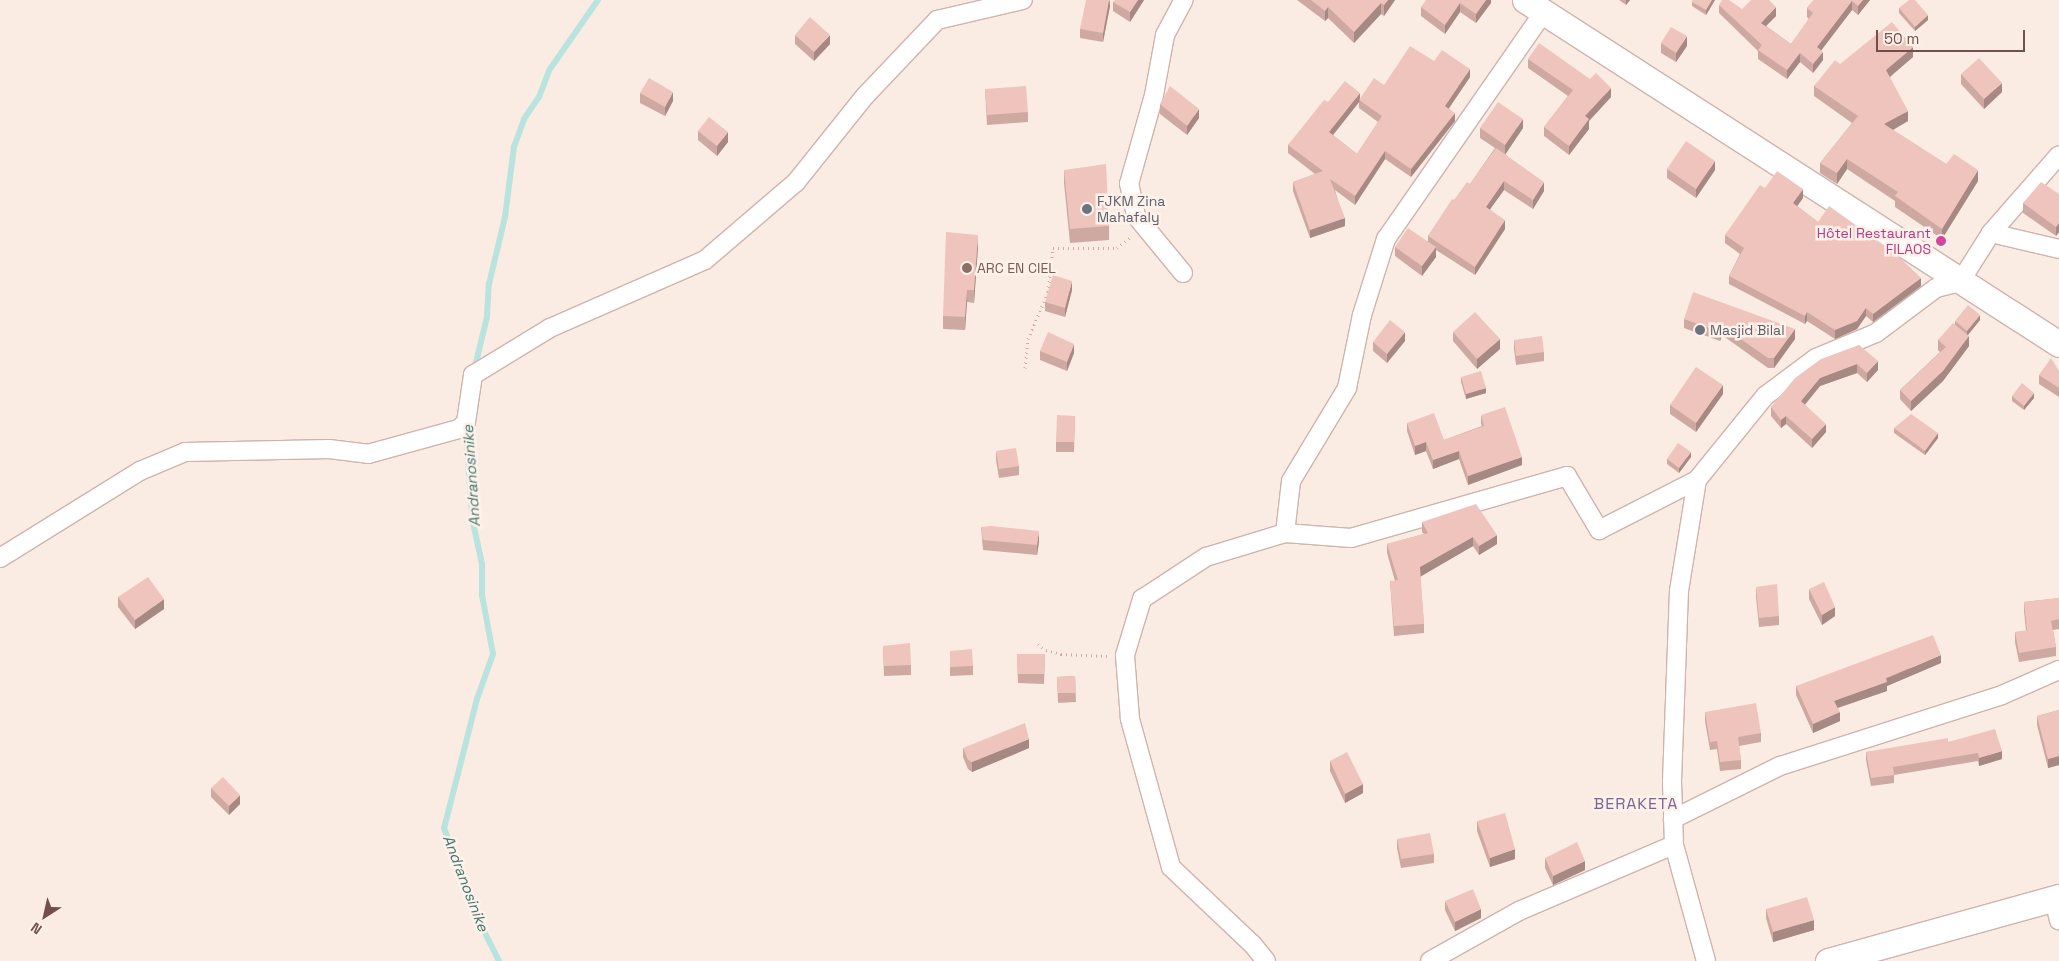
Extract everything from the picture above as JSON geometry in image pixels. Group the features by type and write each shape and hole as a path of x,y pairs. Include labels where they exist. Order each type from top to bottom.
{"main road":[{"path":"1534,6 2059,344"},
{"path":"1828,961 2057,905"}],"street":[{"path":"0,558 140,471 185,452 329,449 368,454 460,429 466,422 473,375 550,328 705,260 796,182 865,96 938,20 1024,0"},
{"path":"1183,273 1136,216 1130,184 1154,95 1165,35 1184,0"},
{"path":"1285,533 1291,481 1347,388 1362,315 1386,239 1534,6"},
{"path":"1266,961 1171,867 1130,719 1125,655 1142,599 1206,557 1285,533 1351,538 1410,524 1484,498 1567,476 1599,530 1697,480 1766,396 1816,358 1876,334 1936,288 1960,282 1991,233 2059,155"},
{"path":"1991,233 2059,249"},
{"path":"1697,480 1679,591 1673,819 1674,845 1706,961"},
{"path":"1673,819 1780,766 2002,695 2059,670"},
{"path":"1430,961 1519,912 1674,845"}],"path":[{"path":"1025,368 1028,339 1048,292 1053,248 1117,248 1127,244 1131,237 1136,216"},
{"path":"1038,644 1046,650 1076,656 1125,655"}],"building":[{"path":"1086,0 1109,0 1103,33 1080,29"},
{"path":"1115,0 1138,0 1130,12 1113,2"},
{"path":"1311,0 1388,0 1384,5 1381,3 1354,32 1328,7 1325,11"},
{"path":"1426,0 1486,0 1476,14 1460,3 1445,25 1421,7"},
{"path":"1693,0 1712,0 1706,10 1692,2"},
{"path":"1722,0 1729,0 1742,9 1751,0 1769,0 1776,7 1761,23 1791,44 1813,13 1807,8 1814,0 1863,0 1858,6 1852,1 1817,47 1823,52 1813,64 1800,53 1787,70 1758,50 1762,45 1719,5"},
{"path":"1909,0 1915,0 1928,15 1915,27 1899,8"},
{"path":"810,17 830,35 814,52 795,35"},
{"path":"1892,22 1913,47 1886,70 1908,111 1884,124 1946,164 1954,154 1978,170 1942,229 1895,196 1898,192 1847,159 1837,173 1820,163 1858,116 1814,86 1835,60 1840,64"},
{"path":"1671,27 1687,36 1676,53 1661,43"},
{"path":"1539,43 1590,79 1596,73 1611,88 1585,116 1589,119 1569,146 1544,127 1573,90 1528,59"},
{"path":"1410,46 1434,61 1442,50 1470,69 1445,106 1455,113 1411,169 1385,151 1355,196 1330,179 1345,218 1310,230 1293,182 1323,171 1288,145 1324,100 1328,102 1345,81 1360,93 1329,132 1357,154 1382,116 1359,100 1374,78 1384,85"},
{"path":"1979,58 2002,83 1984,99 1961,74"},
{"path":"649,78 673,92 665,107 640,93"},
{"path":"1026,86 1028,112 987,115 985,89"},
{"path":"1170,86 1199,109 1187,126 1160,104"},
{"path":"1498,102 1523,119 1505,145 1480,128"},
{"path":"709,117 728,132 717,146 698,131"},
{"path":"1686,141 1715,161 1696,189 1667,169"},
{"path":"1496,148 1544,182 1533,200 1504,181 1486,207 1505,220 1475,267 1428,236 1452,199 1454,200 1467,182 1470,184"},
{"path":"1106,164 1109,226 1070,229 1064,170"},
{"path":"1777,171 1803,189 1793,203 1818,222 1829,206 1895,253 1921,278 1873,314 1866,308 1857,321 1835,330 1807,312 1805,316 1729,276 1744,248 1725,235 1760,185 1765,188"},
{"path":"2041,182 2059,194 2059,223 2056,227 2023,203"},
{"path":"1408,228 1436,247 1422,266 1395,247"},
{"path":"946,232 978,235 974,290 967,290 965,317 943,316"},
{"path":"1053,275 1072,281 1065,308 1045,302"},
{"path":"1693,292 1795,329 1774,358 1768,358 1722,326 1720,332 1684,319"},
{"path":"1968,305 1980,315 1967,331 1955,321"},
{"path":"1475,312 1500,339 1477,359 1453,332"},
{"path":"1390,320 1405,332 1387,354 1373,342"},
{"path":"1953,323 1969,336 1943,371 1911,401 1900,390 1946,347 1938,340"},
{"path":"1048,332 1074,344 1067,362 1040,351"},
{"path":"1542,336 1544,352 1516,356 1514,340"},
{"path":"1859,345 1878,361 1867,373 1857,364 1820,378 1801,401 1826,424 1812,439 1786,416 1781,420 1771,407 1795,378 1821,359"},
{"path":"2051,358 2059,371 2059,388 2039,375"},
{"path":"1696,367 1723,385 1696,423 1670,405"},
{"path":"1481,371 1486,388 1466,394 1461,377"},
{"path":"2022,383 2034,393 2024,406 2012,396"},
{"path":"1505,407 1522,457 1468,476 1459,451 1433,460 1426,442 1415,446 1407,423 1434,413 1444,440 1484,426 1481,415"},
{"path":"1911,414 1938,433 1925,451 1894,428"},
{"path":"1057,415 1075,416 1074,442 1056,442"},
{"path":"1678,443 1691,452 1679,468 1667,459"},
{"path":"1016,448 1019,466 999,469 996,451"},
{"path":"1476,504 1497,535 1479,546 1473,537 1420,567 1424,624 1394,626 1390,581 1398,580 1387,544 1428,533 1422,522"},
{"path":"991,526 1039,531 1037,545 983,540 981,527"},
{"path":"148,577 164,599 135,620 118,597"},
{"path":"1824,582 1835,607 1822,615 1809,589"},
{"path":"1777,584 1779,616 1759,618 1756,587"},
{"path":"2059,598 2059,619 2051,621 2056,647 2019,653 2015,632 2027,630 2024,602"},
{"path":"1933,635 1941,655 1886,678 1887,682 1834,701 1840,712 1813,724 1796,686"},
{"path":"910,643 911,665 884,666 883,646"},
{"path":"972,649 973,666 950,667 950,651"},
{"path":"1017,654 1045,654 1044,674 1018,674"},
{"path":"1075,676 1076,693 1058,693 1057,677"},
{"path":"1756,703 1761,733 1738,737 1741,760 1720,762 1717,741 1710,742 1705,712"},
{"path":"2059,710 2059,756 2048,759 2037,716"},
{"path":"1025,723 1029,739 972,762 968,760 963,748"},
{"path":"1995,729 2002,751 1979,758 1978,753 1893,767 1894,775 1871,778 1866,752 1948,738 1948,742"},
{"path":"1347,752 1363,784 1345,794 1330,761"},
{"path":"223,777 240,795 229,806 211,788"},
{"path":"1505,813 1515,849 1490,858 1477,821"},
{"path":"1430,833 1434,854 1401,859 1397,839"},
{"path":"1577,842 1585,861 1553,876 1545,858"},
{"path":"1473,889 1481,909 1455,922 1445,901"},
{"path":"1807,897 1814,920 1773,932 1766,909"}],"waterway":[{"name":"Andranosinike","path":"474,371 487,317 489,284 505,217 514,147 524,119 539,97 550,69 598,0"},
{"name":"Andranosinike","path":"466,425 472,518 482,564 482,595 493,654 477,699 444,828 476,915 499,961"}],"place":[{"name":"FJKM Zina Mahafaly","path":"1087,209"},
{"name":"Hôtel Restaurant FILAOS","path":"1941,241"},
{"name":"ARC EN CIEL","path":"967,268"},
{"name":"Masjid Bilal","path":"1700,330"}],"district":[{"name":"BERAKETA","path":"1636,804"}]}
